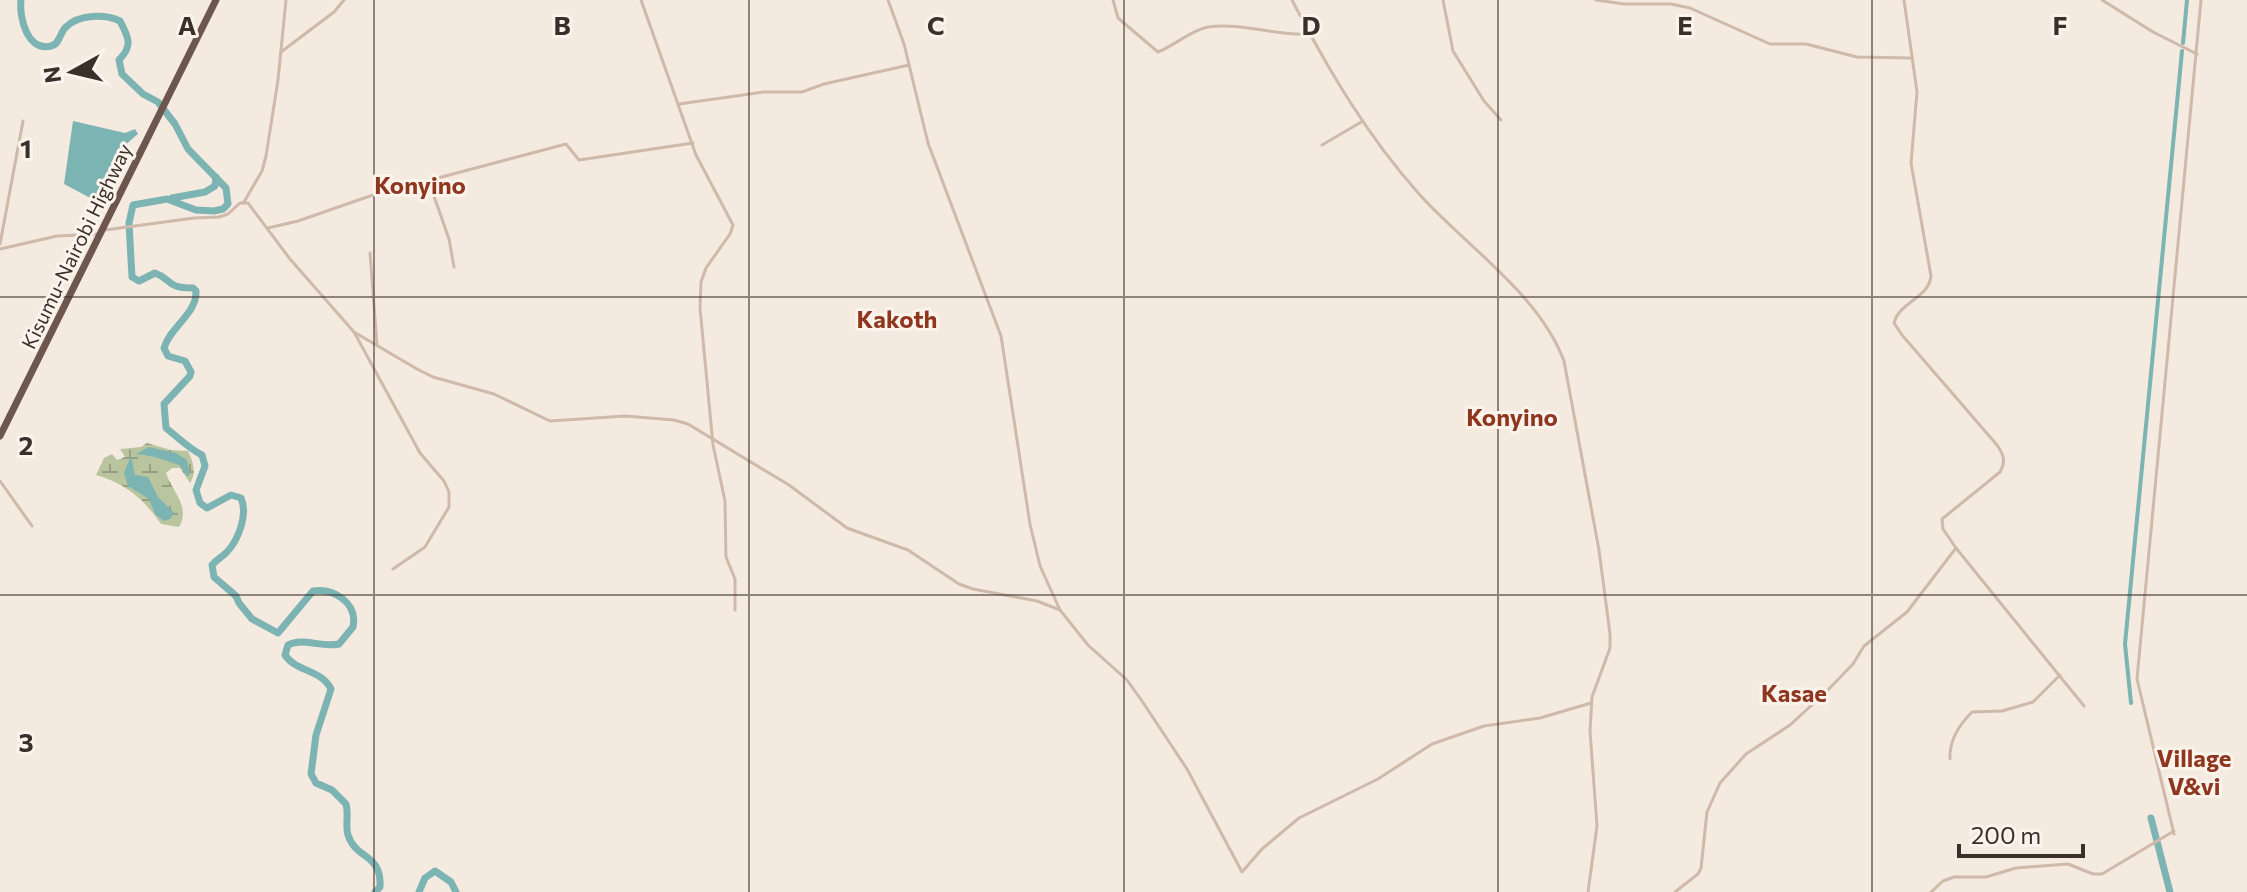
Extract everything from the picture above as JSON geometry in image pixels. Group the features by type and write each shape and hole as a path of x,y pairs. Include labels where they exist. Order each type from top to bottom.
{"highway":[{"name":"Kisumu-Nairobi Highway","path":"0,436 216,0"}],"street":[{"path":"23,121 0,247 57,236 219,217 244,202 262,171 286,0"},
{"path":"281,52 334,12 344,0"},
{"path":"641,0 693,143 733,225 730,234 710,259 701,282 700,308 712,437 725,501 726,557 735,579 735,610"},
{"path":"888,0 909,65 928,143 1001,336 1030,524 1040,566 1060,610 1088,645 1127,680 1187,769 1242,872 1262,849 1299,818 1378,779 1432,744 1484,726 1540,718 1591,703"},
{"path":"1113,0 1118,18 1158,52 1206,27 1289,35 1310,34"},
{"path":"1292,0 1340,90 1363,121 1422,197 1503,275 1537,315 1560,351 1571,392 1599,550 1610,634 1610,648 1594,686 1591,703 1590,741 1597,826 1588,892"},
{"path":"1443,0 1453,51 1484,101 1501,120"},
{"path":"1596,0 1690,8 1770,44 1806,44 1857,57 1912,58"},
{"path":"1904,0 1917,92 1911,163 1931,282 1898,312 1894,323 1997,445 2004,460 2000,472 1942,519 1943,529 2084,706"},
{"path":"2102,0 2153,32 2197,54"},
{"path":"1931,892 1937,885 1954,877 1986,877 2016,868 2068,864 2093,874 2102,874 2156,839 2174,832 2137,679 2201,0"},
{"path":"679,104 764,92 802,92 909,65"},
{"path":"1322,145 1363,121"},
{"path":"268,228 370,196 566,144 579,160 693,143"},
{"path":"429,182 449,239 454,267"},
{"path":"244,202 354,332 420,453 444,481 449,492 449,507 425,547 393,569"},
{"path":"370,253 378,345"},
{"path":"354,332 433,377 494,394 540,418 561,421 612,415 655,417 688,424 789,485 847,528 908,550 959,584 1037,601 1060,610"},
{"path":"0,481 32,526"},
{"path":"1675,892 1701,868 1711,798 1731,769 1746,754 1790,725 1853,664 1864,646 1897,623 1956,548"},
{"path":"1950,759 1961,723 1972,712 2002,711 2033,702 2060,675"}],"green space":[{"path":"147,443 188,451 194,471 190,483 180,468 172,468 166,473 182,506 179,527 161,524 133,493 96,475 104,458 112,454 117,460 125,457 120,449 141,447"}],"water":[{"path":"73,121 125,133 135,129 138,134 117,156 103,189 94,200 64,184"},
{"path":"149,447 176,453 187,460 190,475 187,476 179,465 136,454"},
{"path":"131,456 135,475 148,477 158,497 174,513 170,519 164,521 155,514 149,499 128,486 124,473"}],"waterway":[{"path":"21,0 26,32 36,44 43,46 54,45 66,27 78,20 100,16 120,21 128,42 119,60 122,74 143,94 158,102 175,124 188,149 226,188 228,204 214,211 196,210 167,199 133,205 129,223 132,277 139,281 155,273 174,285 196,291 192,307 164,348 168,356 185,361 190,376 164,404 166,428 202,455 205,466 196,490 200,503 207,508 231,495 241,498 243,504 239,533 227,552 212,565 214,577 236,596 252,619 278,633 313,591 336,595 352,611 353,627 339,644 294,643 288,645 285,655 295,665 327,682 331,689 316,735 311,774 316,783 332,790 346,804 348,835 357,849 373,862 380,876 380,887 375,892"},
{"path":"2183,43 2187,0"},
{"path":"2131,703 2125,644 2182,51"},
{"path":"172,198 205,192 215,186 216,177"},
{"path":"2151,818 2170,892"},
{"path":"419,892 425,878 435,871 451,882 456,892"}],"district":[{"name":"Konyino","path":"420,184"},
{"name":"Kakoth","path":"897,318"},
{"name":"Konyino","path":"1512,416"},
{"name":"Kasae","path":"1794,692"},
{"name":"Village V&vi","path":"2194,771"}]}
